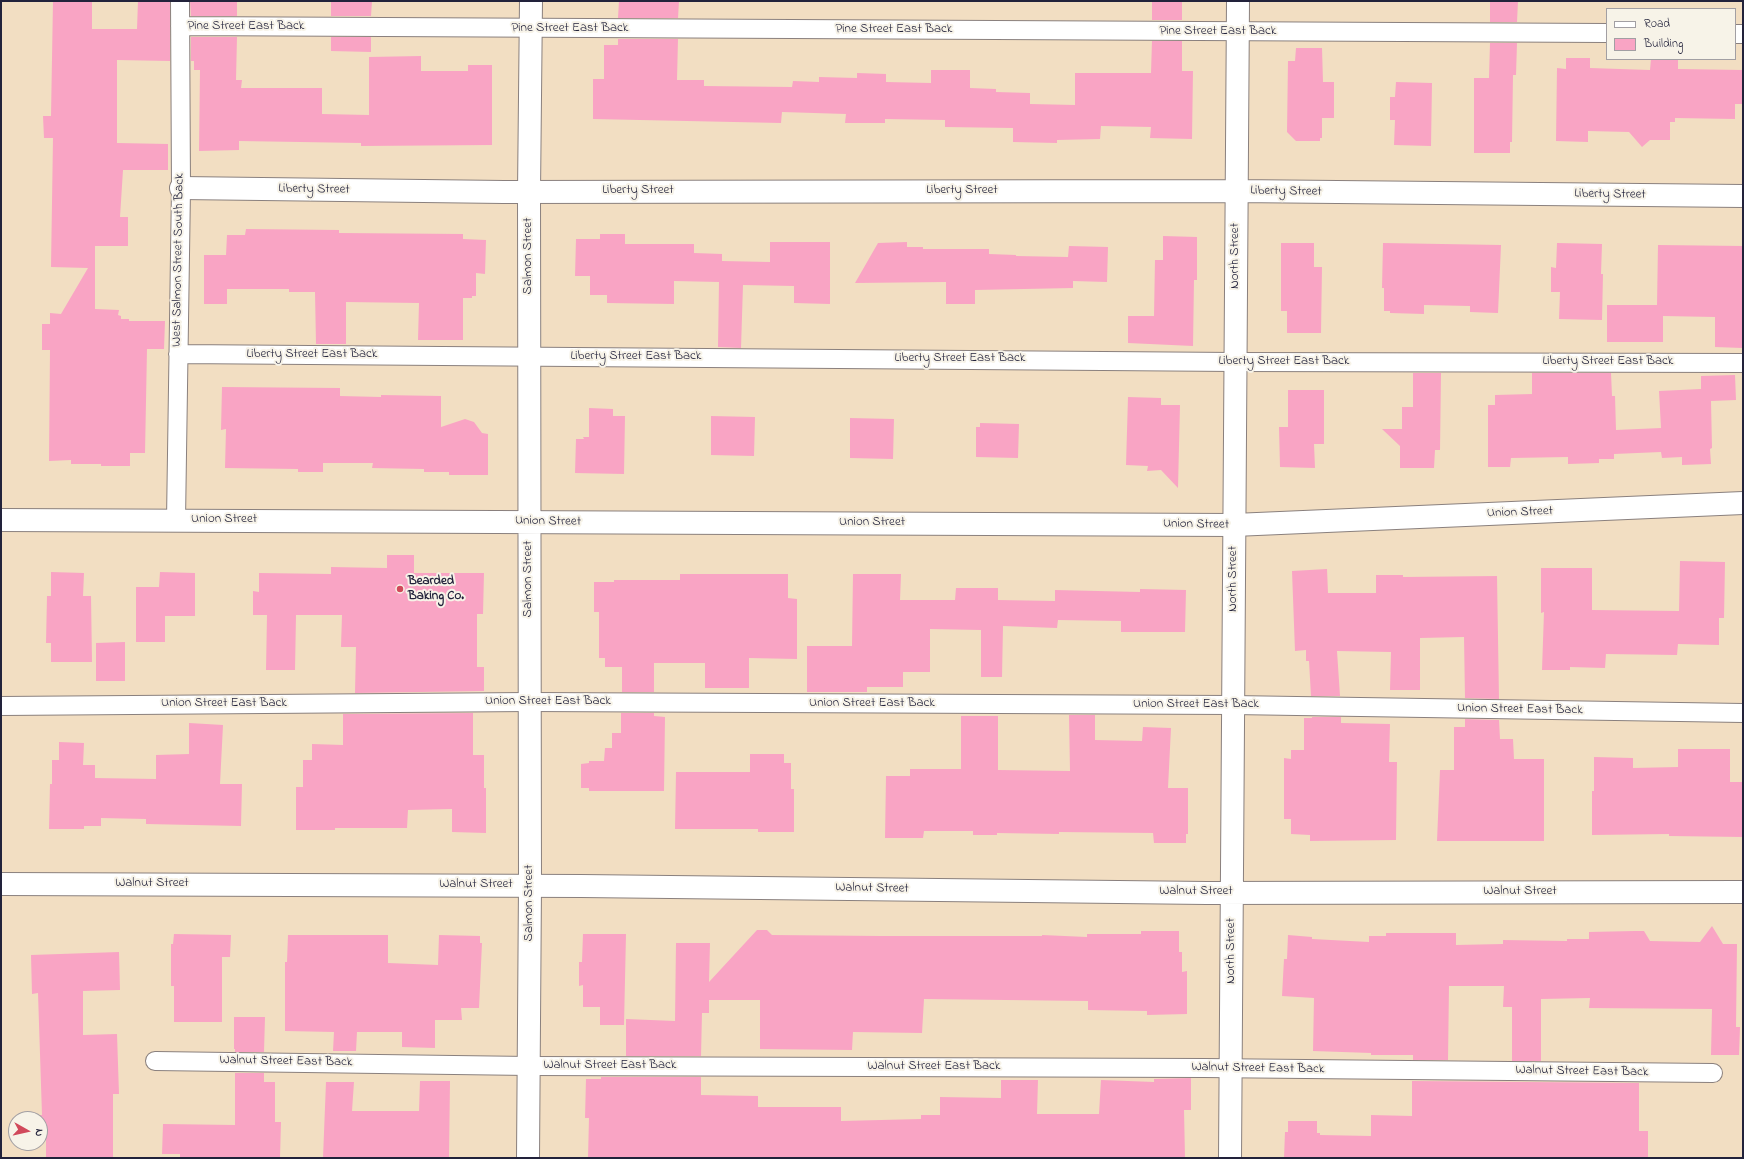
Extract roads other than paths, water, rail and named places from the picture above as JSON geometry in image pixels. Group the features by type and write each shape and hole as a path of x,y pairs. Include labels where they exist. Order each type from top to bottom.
{"street":[{"name":"Salmon Street","path":"528,1158 530,885 529,192 531,1"},
{"name":"North Street","path":"1230,1158 1238,1"},
{"name":"Liberty Street","path":"181,188 529,192 1236,191 1743,196"},
{"name":"Union Street","path":"1,520 1234,525 1743,503"},
{"name":"Walnut Street","path":"1,884 530,885 1232,893 1743,892"}],"lane":[{"name":"West Salmon Street South Back","path":"176,520 181,188 180,1"},
{"name":"Pine Street East Back","path":"180,26 1606,34"},
{"name":"Liberty Street East Back","path":"178,354 1236,362 1743,363"},
{"name":"Union Street East Back","path":"1,706 529,702 1233,705 1743,713"},
{"name":"Walnut Street East Back","path":"155,1061 529,1066 1714,1073"}],"place":[{"name":"Bearded Baking Co.","path":"400,589"}]}
